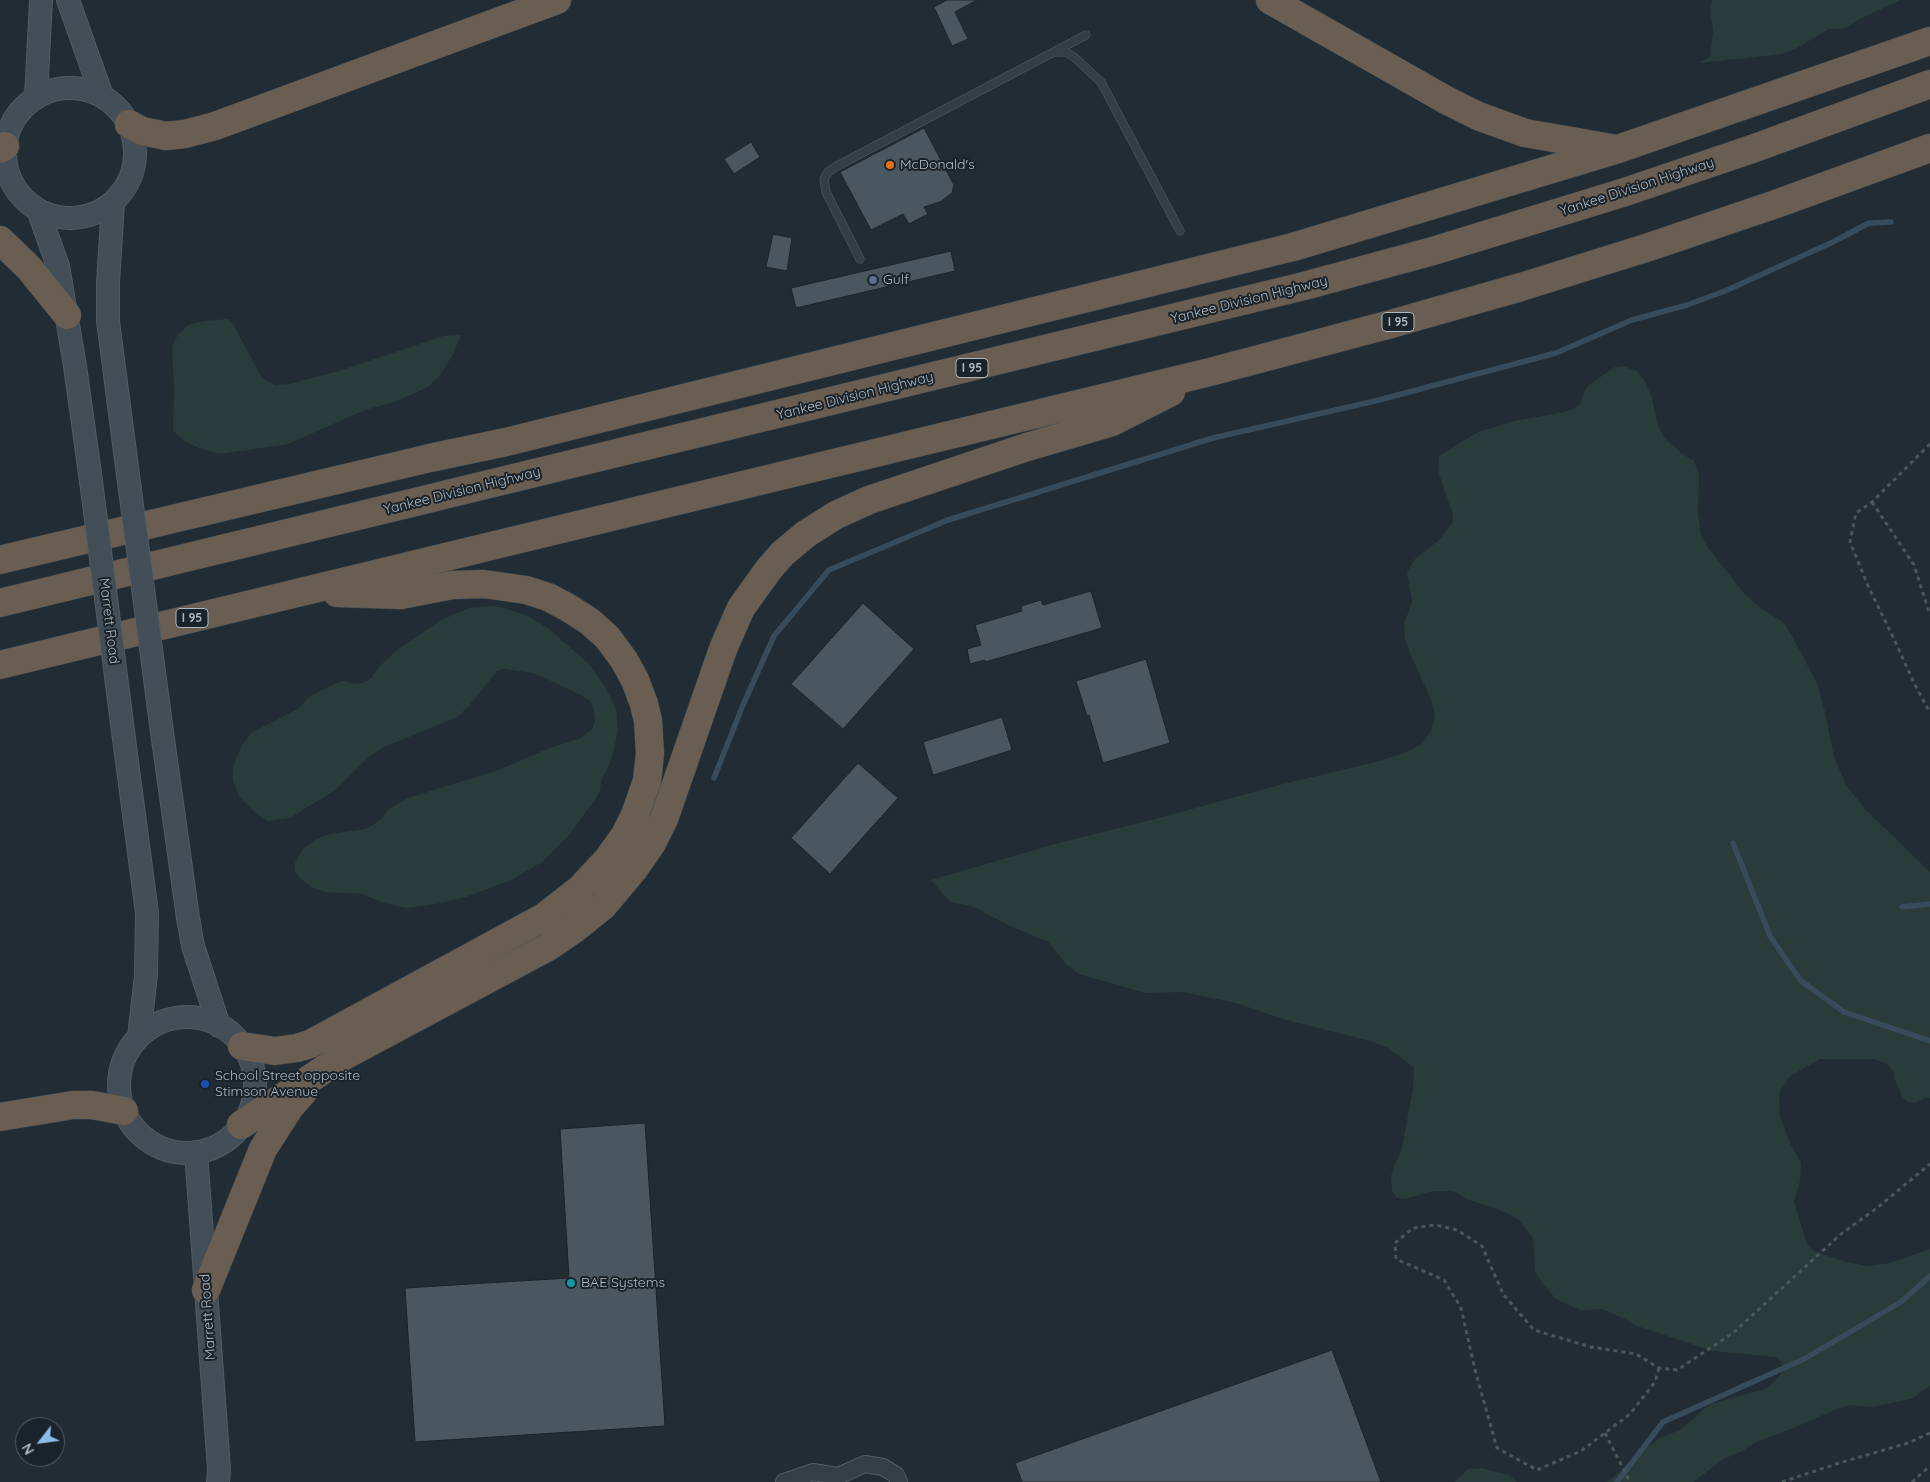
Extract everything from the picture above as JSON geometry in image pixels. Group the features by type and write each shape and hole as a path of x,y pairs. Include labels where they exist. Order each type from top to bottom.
{"highway":[{"path":"128,124 142,132 166,136 185,134 215,126 557,0"},
{"path":"1270,0 1446,100 1478,116 1533,134 1618,149"},
{"path":"0,560 430,458 506,442 1230,264 1326,238 1618,149 1930,41"},
{"name":"Yankee Division Highway","path":"0,603 1239,303 1369,269 1625,192 1752,149 1930,84"},
{"name":"I 95","path":"0,665 1210,372 1391,324 1530,284 1713,226 1930,148"},
{"path":"0,240 29,268 67,315"},
{"path":"241,1125 335,1061 548,947 590,917 623,883 652,843 668,810 723,649 741,608 769,569 802,537 825,521 869,500 1112,422 1210,372"},
{"path":"242,1046 280,1051 310,1044 523,930 549,914 585,884 616,848 631,824 640,804 649,768 650,742 646,713 639,688 627,665 616,648 597,627 580,614 558,602 538,593 521,589 474,583 442,586 400,595 298,592"},
{"path":"206,1290 256,1164 272,1134 290,1107 335,1061"},
{"path":"0,1117 72,1105 92,1105 124,1111"}],"main road":[{"path":"36,98 41,0"},
{"path":"68,0 102,96"},
{"path":"69,88 92,92 102,96 122,113 133,136 135,162 127,186 113,203 99,212 74,219 49,215 38,210 19,193 12,182 5,159 3,147 18,113 36,98 52,91 69,88"},
{"path":"113,203 108,283 108,321 188,918 193,946 219,1026"},
{"name":"Marrett Road","path":"38,210 58,266 67,315 147,913 146,975 139,1037"},
{"path":"190,1017 204,1019 228,1031 242,1046 251,1063 254,1089 250,1108 241,1125 221,1143 209,1149 196,1152 171,1151 148,1140 138,1132 124,1111 119,1086 120,1074 129,1050 139,1037 155,1025 177,1018 190,1017"},
{"name":"Marrett Road","path":"196,1152 219,1468 218,1482"}],"street":[{"path":"784,1482 813,1472 840,1479 865,1464 883,1467 896,1475 899,1482"}],"lane":[{"path":"860,260 826,192 824,179 828,172 1086,35"},
{"path":"1050,54 1059,52 1070,54 1101,82 1180,232"}],"path":[{"path":"1930,444 1872,502 1856,513 1850,542 1868,588 1914,684 1930,712"},
{"path":"1872,502 1914,565 1930,615"},
{"path":"1660,1368 1655,1382 1630,1414 1581,1451 1537,1470 1497,1448 1475,1370 1461,1308 1444,1280 1396,1259 1394,1243 1413,1228 1436,1225 1457,1230 1482,1246 1502,1294 1534,1330 1591,1347 1636,1354 1660,1368 1677,1370 1733,1334 1841,1234 1877,1208 1930,1164"},
{"path":"1605,1433 1630,1482"},
{"path":"1782,1482 1908,1443 1930,1433"},
{"path":"1912,1482 1930,1466"}],"green space":[{"path":"1712,0 1900,0 1858,20 1846,28 1829,29 1795,49 1782,54 1700,63 1710,56 1713,30 1710,10"},
{"path":"228,319 233,324 262,378 275,385 290,384 342,370 443,336 461,335 452,356 440,375 429,386 415,393 394,402 365,410 288,444 220,454 199,448 185,441 173,431 174,386 172,347 178,334 190,324"},
{"path":"1623,366 1637,371 1646,383 1652,398 1657,423 1664,437 1681,453 1694,461 1699,475 1698,513 1701,536 1709,549 1742,591 1758,606 1784,623 1792,636 1817,683 1834,757 1846,785 1865,809 1930,872 1930,1098 1924,1098 1917,1102 1908,1102 1902,1096 1894,1078 1894,1072 1887,1064 1875,1059 1820,1059 1789,1077 1779,1094 1780,1117 1791,1145 1801,1163 1800,1181 1794,1202 1807,1244 1814,1251 1846,1262 1869,1266 1890,1263 1930,1249 1930,1386 1911,1399 1871,1407 1850,1405 1837,1409 1756,1442 1724,1459 1693,1482 1607,1482 1630,1464 1646,1448 1660,1438 1680,1430 1710,1404 1768,1388 1780,1375 1783,1368 1781,1362 1777,1357 1713,1351 1634,1325 1602,1309 1580,1310 1556,1299 1542,1283 1535,1271 1533,1238 1518,1219 1498,1209 1469,1200 1456,1192 1433,1191 1404,1199 1397,1198 1392,1191 1391,1176 1402,1148 1413,1088 1414,1068 1388,1048 1374,1042 1286,1020 1236,1003 1183,992 1145,993 1079,974 1067,965 1048,942 1006,924 972,906 950,902 931,880 1055,844 1283,784 1380,761 1409,751 1422,744 1431,731 1435,716 1432,702 1405,639 1404,624 1412,602 1407,572 1415,559 1439,540 1453,522 1453,515 1438,471 1439,456 1478,432 1514,421 1574,409 1580,404 1585,390 1590,384 1615,367"},
{"path":"492,606 528,616 548,628 588,663 606,688 616,709 618,731 611,761 601,781 600,791 596,798 569,835 542,862 509,881 466,897 406,908 384,903 363,894 325,892 311,887 295,871 295,863 303,849 315,840 329,834 366,829 379,821 389,809 408,798 496,771 552,747 581,738 592,729 595,721 593,706 589,700 534,673 504,669 497,671 468,707 457,717 380,749 335,790 290,818 267,821 239,796 233,781 233,767 242,745 251,733 298,709 309,697 336,683 342,681 357,684 365,682 397,650 441,620 469,608"},
{"path":"1481,1468 1508,1475 1517,1482 1455,1482 1468,1469"}],"building":[{"path":"947,0 977,0 955,12 968,39 952,46 934,7"},
{"path":"924,128 954,185 952,193 940,202 924,207 928,214 909,224 903,214 871,230 840,172"},
{"path":"751,142 760,157 734,174 724,159"},
{"path":"773,234 792,238 787,271 766,267"},
{"name":"Gulf","path":"951,251 955,271 796,308 791,288"},
{"path":"1091,591 1102,628 985,662 985,660 970,664 967,649 981,645 975,625 1022,611 1021,606 1041,600 1043,605"},
{"path":"863,603 914,649 843,729 791,684"},
{"path":"1146,659 1170,743 1103,763 1089,715 1087,716 1076,681"},
{"path":"1002,717 1012,750 933,775 923,742"},
{"path":"858,763 898,798 830,874 791,838"},
{"name":"BAE Systems","path":"645,1123 665,1426 415,1442 405,1288 569,1278 560,1129"},
{"path":"1332,1350 1381,1482 1022,1482 1015,1463"}],"waterway":[{"path":"714,778 743,705 774,636 829,570 948,520 1213,438 1375,401 1556,353 1632,320 1687,305 1725,291 1833,242 1869,223 1891,222"},
{"path":"1733,843 1770,936 1800,980 1844,1012 1930,1041"},
{"path":"1902,907 1930,904"},
{"path":"1617,1482 1663,1422 1804,1359 1901,1302 1930,1276"}],"place":[{"name":"McDonald's","path":"890,165"},
{"name":"Gulf","path":"873,280"},
{"name":"School Street opposite Stimson Avenue","path":"205,1084"},
{"name":"BAE Systems","path":"571,1283"}]}
